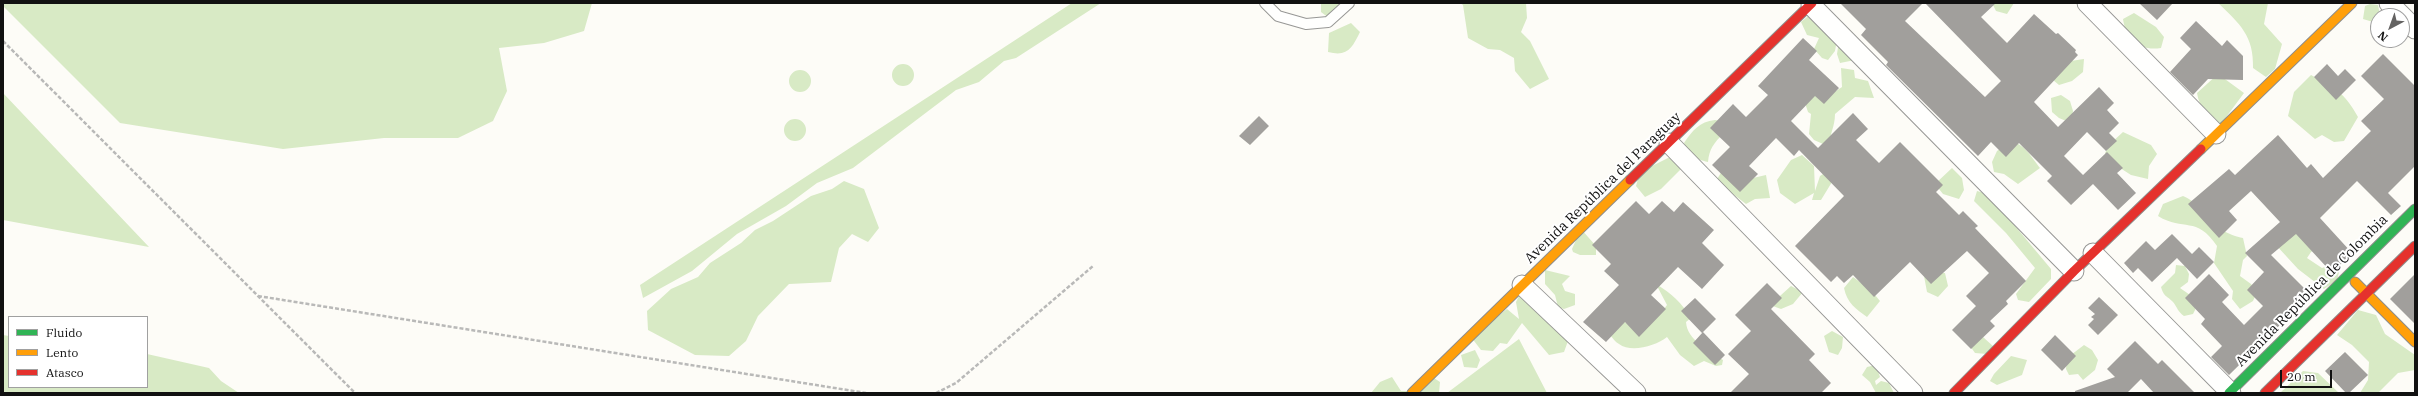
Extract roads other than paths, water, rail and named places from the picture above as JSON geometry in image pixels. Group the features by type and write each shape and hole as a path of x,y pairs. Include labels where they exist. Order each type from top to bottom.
{"street":[{"path":"2086,3 2216,134"},
{"path":"1954,393 2074,271 2352,3"},
{"path":"2389,3 2415,29"},
{"path":"1811,4 2074,271"},
{"name":"Avenida República del Paraguay","path":"1412,393 1811,4"},
{"path":"1669,143 1913,393"},
{"name":"Avenida República de Colombia","path":"2230,393 2415,209"},
{"path":"2265,393 2365,293 2415,246"},
{"path":"2093,253 2230,393"},
{"path":"2348,275 2415,342"},
{"path":"1522,285 1636,393"}],"lane":[{"path":"1265,3 1278,16 1306,24 1328,22 1349,3"}]}
